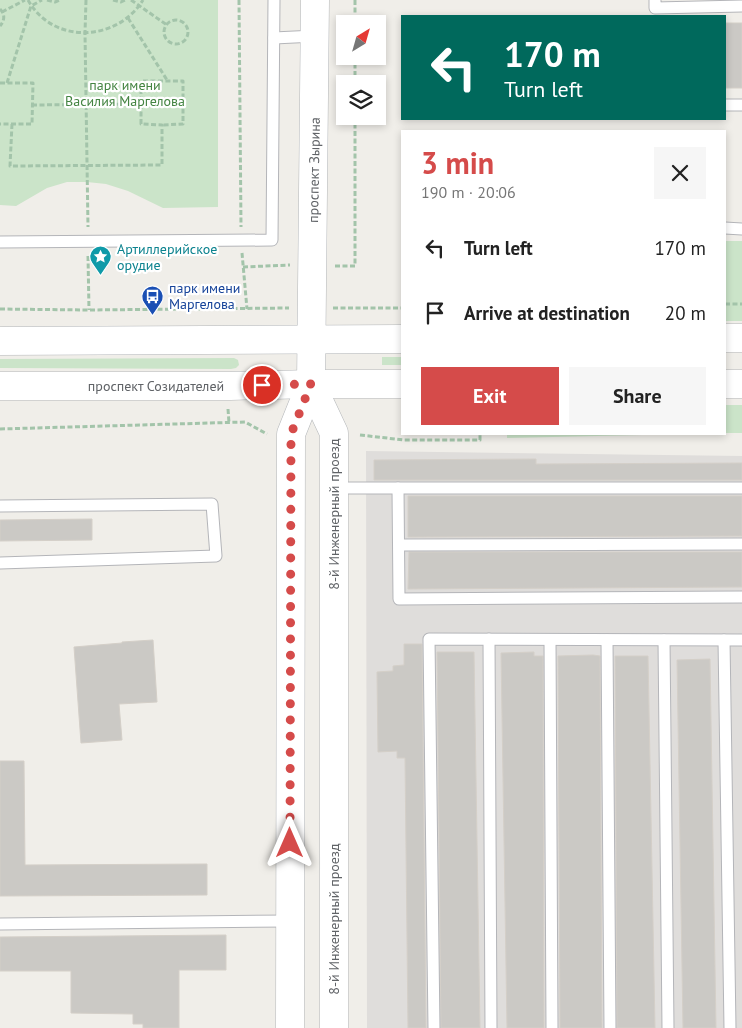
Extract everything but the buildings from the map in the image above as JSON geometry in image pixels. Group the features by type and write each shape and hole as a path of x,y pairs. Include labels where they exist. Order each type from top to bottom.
{"street":[{"name":"проспект Зырина","path":"311,384 315,0"},
{"path":"726,338 742,338"},
{"path":"0,341 401,339"},
{"path":"290,1028 291,434 311,384"},
{"name":"8-й Инженерный проезд","path":"311,384 334,433 334,1028"},
{"name":"проспект Созидателей","path":"0,386 401,384"},
{"path":"726,384 742,384"}],"lane":[{"path":"0,242 272,240 274,0"},
{"path":"655,0 655,8 742,6"},
{"path":"274,38 315,36"},
{"path":"726,106 742,105"},
{"path":"726,228 742,228"},
{"path":"334,488 742,488"},
{"path":"398,488 399,599 742,597"},
{"path":"0,506 212,504 216,556 0,563"},
{"path":"399,545 742,544"},
{"path":"434,1028 429,639 742,640"},
{"path":"489,640 491,1028"},
{"path":"550,640 552,1028"},
{"path":"607,640 610,1028"},
{"path":"664,640 668,1028"},
{"path":"724,640 730,1028"},
{"path":"0,924 290,921"}],"path":[{"path":"0,26 4,19 1,10 27,0 42,18 55,26 70,31 97,32 108,29 128,18 140,6 143,0"},
{"path":"7,83 31,6 42,0"},
{"path":"47,0 55,2 60,0"},
{"path":"86,0 89,310"},
{"path":"113,0 121,2 126,0"},
{"path":"131,0 167,25"},
{"path":"239,0 241,240 247,309"},
{"path":"355,0 355,15"},
{"path":"128,18 168,81"},
{"path":"173,21 181,21 187,26 187,38 181,43 170,42 165,32 167,25 173,21"},
{"path":"141,81 183,81 183,124 141,124 141,104 141,81"},
{"path":"0,83 33,84 32,124 0,124"},
{"path":"32,105 141,104"},
{"path":"12,124 10,166 162,165 162,124"},
{"path":"335,266 355,266 355,125"},
{"path":"243,267 298,265"},
{"path":"726,304 742,304"},
{"path":"0,309 401,308"},
{"path":"228,409 229,423"},
{"path":"0,429 246,422 267,434"},
{"path":"360,435 404,440 480,440 480,435"}],"shaded area":[{"path":"366,451 742,456 742,1028 367,1028"}],"green space":[{"name":"парк имени Василия Маргелова","path":"0,0 218,0 218,207 163,208 128,191 106,184 87,182 67,182 47,188 16,206 0,205"},
{"path":"726,241 742,241 742,321 726,321"},
{"path":"382,357 401,357 401,365 382,365"},
{"path":"234,358 238,360 239,365 231,369 0,368 0,359"},
{"path":"726,405 742,405 742,433 726,433"},
{"path":"507,435 642,435 507,438"}],"place":[{"name":"Артиллерийское орудие","path":"101,276"},
{"name":"парк имени Маргелова","path":"153,315"}],"route":[{"path":"262,385 311,384 291,434 290,843"}]}
